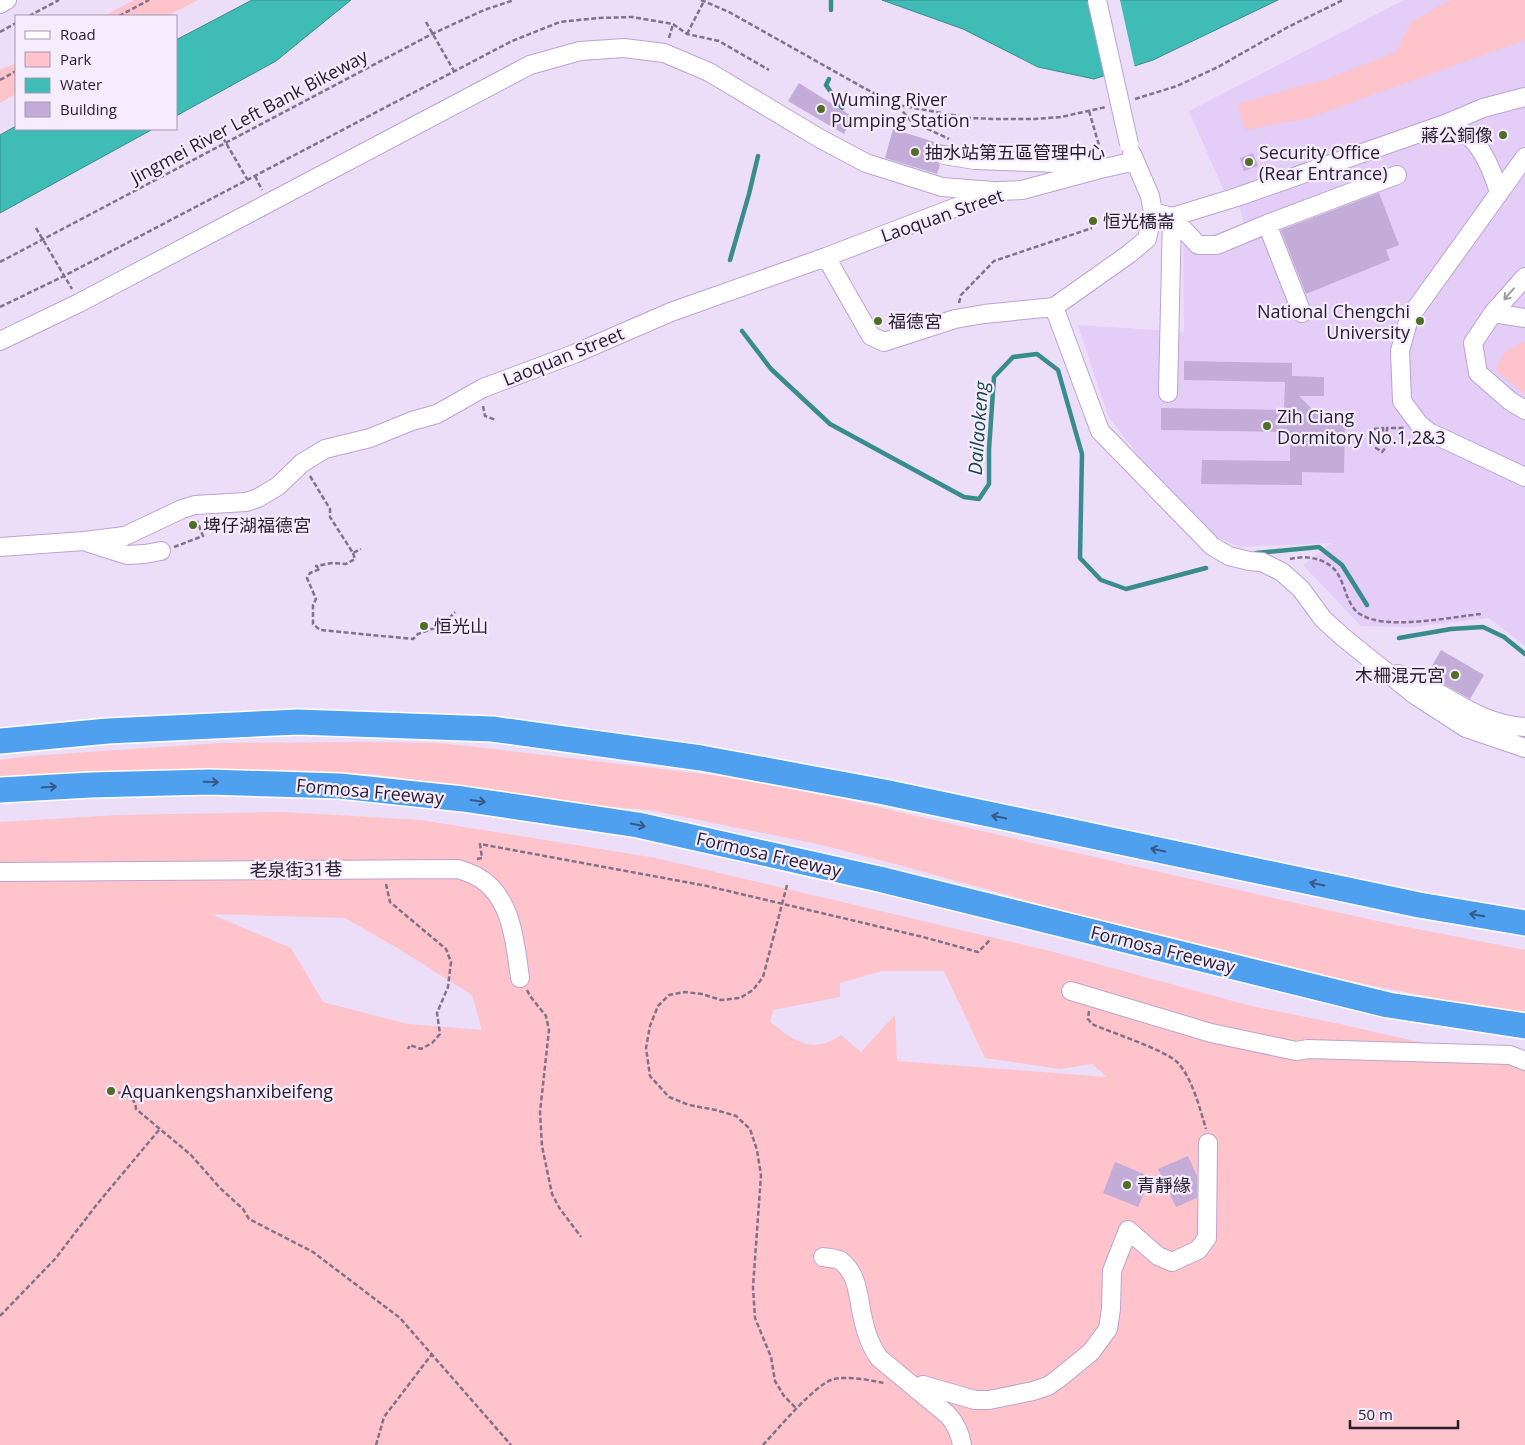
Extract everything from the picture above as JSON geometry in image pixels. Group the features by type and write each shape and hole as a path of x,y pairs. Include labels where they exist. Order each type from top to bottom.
{"highway":[{"path":"0,740 108,731 298,722 492,729 710,760 893,794 1420,905 1525,923"},
{"name":"Formosa Freeway","path":"0,790 91,785 209,782 340,786 463,799 638,825 879,879 1388,1005 1525,1026"},
{"path":"1388,1005 1525,1040"}],"street":[{"path":"0,4 7,0"},
{"path":"826,257 871,336 884,342 955,319 1054,307 1147,239 1153,212 1150,196 1128,144 1098,0"},
{"path":"0,341 79,303 530,65 580,50 624,48 664,53 709,72 819,138 866,163 942,187 998,191"},
{"path":"1153,212 1172,217 1237,197 1445,124 1483,108 1525,97"},
{"path":"1445,124 1464,132 1478,146 1492,170 1499,192"},
{"path":"944,155 975,160 1087,164 1100,160"},
{"path":"1525,157 1410,318 1400,351 1402,402 1419,424 1429,432 1525,477"},
{"name":"Laoquan Street","path":"0,547 125,536 182,509 195,505 246,502 258,498 278,486 302,463 325,449 356,443 437,414 474,393 574,354 671,312 826,257 998,191 1022,190 1100,160 1135,164"},
{"path":"1172,217 1198,246 1217,244 1397,175"},
{"path":"1168,393 1172,217"},
{"path":"1267,224 1302,313"},
{"path":"1525,276 1493,313 1473,343 1478,374 1510,401 1525,410"},
{"path":"1054,307 1100,431 1212,546 1229,556 1255,561 1282,572 1301,589 1323,618 1344,638 1415,695 1466,728 1525,748"},
{"path":"1493,313 1525,318"},
{"path":"84,541 127,555 161,551"},
{"path":"1383,669 1413,679 1481,717 1509,726 1525,727"},
{"name":"老泉街31巷","path":"0,872 458,869 478,877 491,888 502,902 512,929 520,978"},
{"path":"1070,991 1212,1033 1296,1051 1308,1049 1510,1055 1525,1061"},
{"path":"917,1390 923,1385 975,1400 1033,1392 1048,1386 1091,1352 1108,1329 1111,1309 1112,1271 1128,1230 1158,1256 1172,1262 1198,1250 1207,1238 1208,1143"},
{"path":"823,1257 840,1260 849,1270 857,1285 863,1320 872,1349 878,1358 955,1422 962,1445"}],"path":[{"path":"31,15 59,0"},
{"path":"121,15 149,0"},
{"name":"Jingmei River Left Bank Bikeway","path":"0,262 432,34 484,10 514,0"},
{"path":"686,34 703,0 729,12 897,105"},
{"path":"426,22 454,71"},
{"path":"0,32 15,24"},
{"path":"0,80 15,72"},
{"path":"1089,111 1100,160"},
{"path":"219,131 247,180"},
{"path":"36,228 64,276"},
{"path":"955,319 961,295 994,261 1092,228"},
{"path":"474,393 483,404 486,416 496,420"},
{"path":"1374,429 1383,428 1383,435 1376,445 1377,450 1382,452 1385,450 1387,428"},
{"path":"312,480 330,509 330,517 353,553 354,559 346,564 332,563 316,566 320,569 310,573 307,578 316,599 313,606 313,624 320,630 413,639 418,634 443,625 455,612"},
{"path":"161,551 203,536 195,514"},
{"path":"353,553 361,549"},
{"path":"1255,561 1275,562 1311,557 1323,562 1336,571 1353,607 1360,614 1383,621 1404,623 1481,614"},
{"path":"480,844 707,886 923,937 978,952 991,939"},
{"path":"375,869 387,886 390,902 446,949 452,962 448,987 437,1014 440,1034 432,1043 421,1049 410,1044 408,1049"},
{"path":"787,885 763,977 753,990 740,998 721,1000 702,994 685,992 669,995 658,1006 650,1026 646,1048 650,1076 669,1097 689,1105 736,1116 750,1129 757,1150 761,1175 753,1287 755,1318 771,1357 775,1381 784,1396 797,1409"},
{"path":"520,978 530,996 546,1016 549,1030 540,1112 542,1146 552,1194 560,1209 581,1237"},
{"path":"1094,998 1088,1013 1088,1019 1092,1024 1165,1054 1184,1071 1198,1104 1208,1143"},
{"path":"112,1090 131,1097 136,1102 136,1109 191,1155 220,1188 244,1209 249,1219 313,1252 400,1318 511,1445"},
{"path":"0,1316 55,1260 98,1203 159,1130"},
{"path":"376,1445 384,1417 432,1354"},
{"path":"763,1445 817,1387 833,1379 858,1378 917,1390"}],"shaded area":[{"name":"National Chengchi University","path":"1404,0 1525,0 1525,646 1489,618 1412,627 1361,626 1303,565 1332,543 1239,547 1204,531 1175,502 1108,416 1078,325 1184,332 1183,242 1219,255 1215,234 1244,223 1234,187 1224,191 1189,111"}],"green space":[{"path":"134,0 198,0 169,15 106,15"},
{"path":"1450,0 1525,0 1525,40 1309,118 1245,130 1237,104 1327,79 1396,52 1411,22"},
{"path":"15,63 15,95 0,103 0,70"},
{"path":"1525,342 1525,394 1496,370 1505,352"},
{"path":"220,743 438,743 720,776 838,798 1386,923 1525,950 1525,1015 1369,985 1204,950 822,845 650,810 610,807 372,774 107,772 0,782 0,760 30,756"},
{"path":"284,812 421,820 656,858 1050,951 1251,1006 1525,1066 1525,1445 0,1445 0,822 119,815","holes":["211,914 345,918 472,995 482,1030 408,1024 323,1002 291,948","882,971 944,971 985,1058 1060,1069 1092,1064 1107,1077 897,1061 895,1015 861,1052 841,1035 831,1041 812,1045 795,1040 770,1022 773,1010 840,997 840,983"]}],"water":[{"path":"252,0 351,0 276,61 178,115 178,39"},
{"path":"882,0 1278,0 1153,60 1094,79 1038,67 963,29"},
{"path":"15,127 15,130 151,130 0,213 0,135"}],"pier":[{"path":"1092,0 1120,0 1135,68 1110,76"}],"building":[{"name":"Wuming River Pumping Station","path":"799,83 853,117 844,134 788,101"},
{"name":"抽水站第五區管理中心","path":"893,129 944,145 936,148 934,153 934,159 940,165 937,174 885,158"},
{"name":"Security Office (Rear Entrance)","path":"1253,153 1258,166 1244,171 1240,158"},
{"path":"1379,193 1399,245 1386,250 1390,260 1306,294 1281,230"},
{"name":"Zih Ciang Dormitory No.1,2&3","path":"1184,361 1292,363 1292,376 1324,377 1324,396 1299,396 1325,422 1345,423 1344,473 1302,472 1302,485 1201,484 1202,460 1290,461 1290,432 1161,430 1161,408 1284,410 1285,382 1184,380"},
{"name":"木柵混元宮","path":"1441,650 1484,675 1470,699 1427,675"},
{"path":"1188,1156 1197,1176 1197,1198 1176,1207 1158,1169"},
{"name":"青靜緣","path":"1115,1162 1151,1177 1138,1207 1103,1193"}],"waterway":[{"name":"Dailaokeng","path":"831,0 831,10"},
{"name":"Dailaokeng","path":"829,79 826,85 842,108"},
{"name":"Dailaokeng","path":"730,260 758,156"},
{"name":"Dailaokeng","path":"742,331 771,369 830,424 964,497 979,499 989,484 989,449 994,377 1013,357 1037,354 1058,370 1082,454 1080,558 1101,580 1126,589 1206,568"},
{"name":"Dailaokeng","path":"1256,553 1319,547 1342,565 1367,605"},
{"name":"Dailaokeng","path":"1399,638 1451,629 1483,627 1504,637 1525,654"}],"place":[{"name":"Wuming River Pumping Station","path":"821,109"},
{"name":"蔣公銅像","path":"1503,135"},
{"name":"抽水站第五區管理中心","path":"915,152"},
{"name":"Security Office (Rear Entrance)","path":"1249,162"},
{"name":"恒光橋崙","path":"1093,221"},
{"name":"福德宮","path":"878,321"},
{"name":"National Chengchi University","path":"1420,321"},
{"name":"Zih Ciang Dormitory No.1,2&3","path":"1267,426"},
{"name":"埤仔湖福德宮","path":"193,525"},
{"name":"恒光山","path":"424,626"},
{"name":"木柵混元宮","path":"1455,675"},
{"name":"Aquankengshanxibeifeng","path":"111,1091"},
{"name":"青靜緣","path":"1127,1185"}]}
